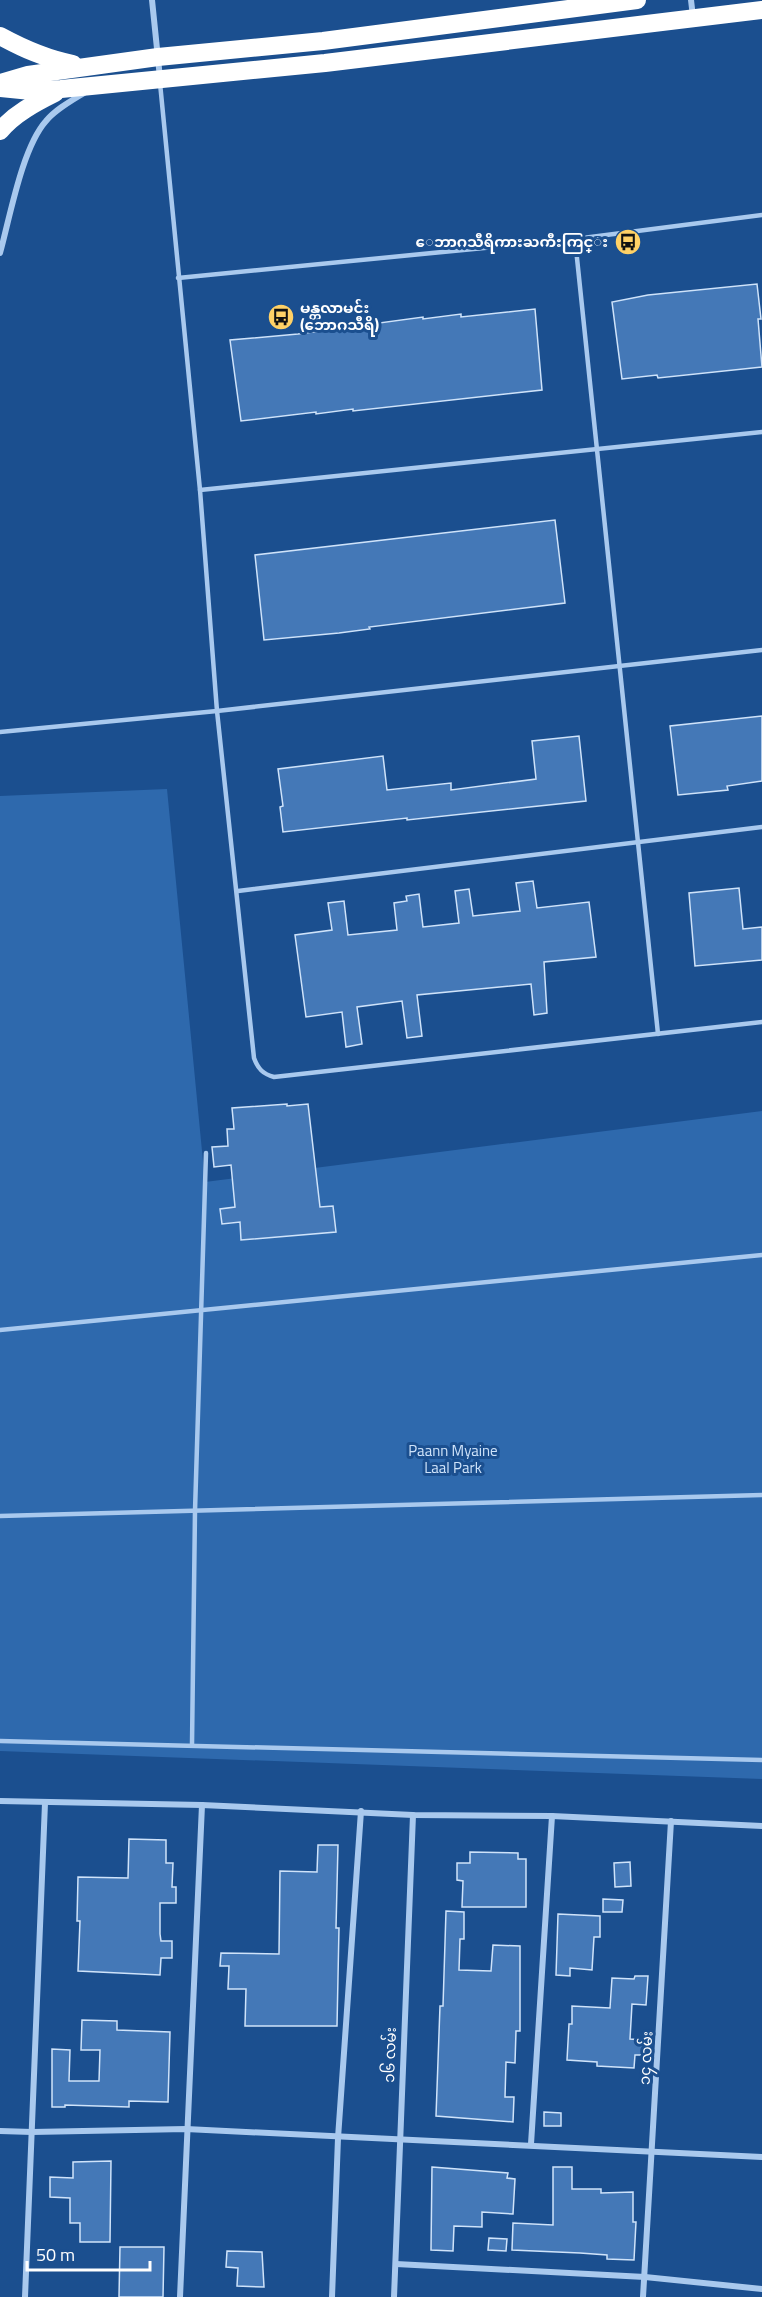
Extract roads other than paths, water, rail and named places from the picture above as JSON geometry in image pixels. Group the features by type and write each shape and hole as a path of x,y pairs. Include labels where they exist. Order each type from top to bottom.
{"highway":[{"path":"0,83 28,75 158,57 323,41 637,0"},
{"path":"0,88 32,92 325,63 692,9 762,10"},
{"path":"0,36 52,61 87,67"},
{"path":"0,131 29,106 61,89"}],"street":[{"path":"152,0 160,78"},
{"path":"0,253 31,144 46,121 67,103 99,85"},
{"path":"0,1801 202,1805 413,1815 552,1816 762,1826"},
{"path":"25,2297 45,1803"},
{"path":"180,2297 202,1805"},
{"path":"332,2297 338,2138 361,1811"},
{"name":"၁၆ လမ်း","path":"394,2297 413,1815"},
{"path":"531,2144 552,1816"},
{"name":"၁၄ လမ်း","path":"644,2297 671,1821"},
{"path":"0,2131 186,2129 762,2157"},
{"path":"396,2264 645,2277 762,2289"}],"lane":[{"path":"160,78 200,490 217,711 254,1058 257,1068 265,1075 274,1077 762,1022"},
{"path":"178,278 575,239 762,215"},
{"path":"575,239 658,1034"},
{"path":"200,490 762,432"},
{"path":"0,732 217,711 762,650"},
{"path":"238,891 762,827"},
{"path":"192,1745 195,1511 206,1153"},
{"path":"0,1330 762,1255"},
{"path":"0,1516 762,1495"},
{"path":"0,1741 762,1760"}],"place":[{"name":"ေဘာဂသီရိကားႀကီးကြင္း","path":"628,242"},
{"name":"မန္တလာမင်း (ဘောဂသီရိ)","path":"281,317"}],"park label":[{"name":"Paann Myaine Laal Park","path":"453,1460"}]}
